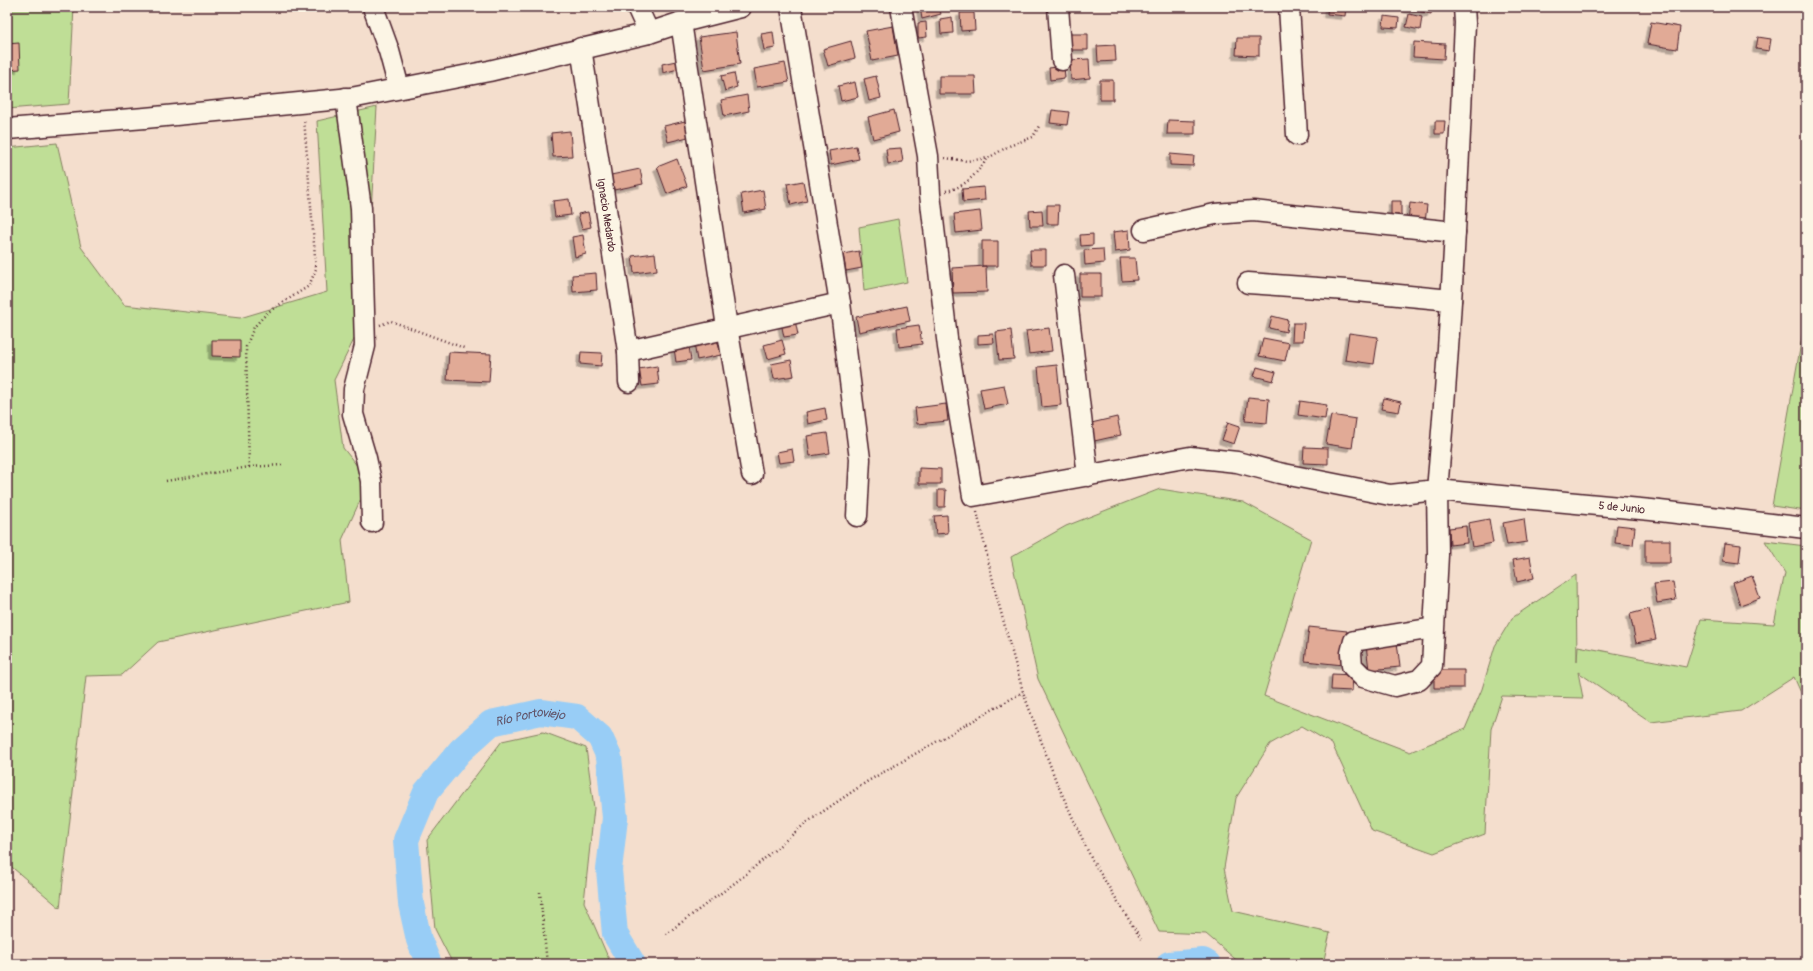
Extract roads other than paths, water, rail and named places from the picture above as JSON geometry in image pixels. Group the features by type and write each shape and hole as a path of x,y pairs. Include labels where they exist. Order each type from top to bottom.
{"street":[{"path":"373,7 390,51 399,88"},
{"path":"637,7 649,33"},
{"path":"7,129 153,117 346,98 489,71 649,33 681,22 741,7"},
{"path":"791,7 840,303 860,459 857,516"},
{"name":"5 de Junio","path":"901,7 928,156 930,194 948,347 973,496 1190,457 1237,462 1279,473 1390,496 1437,490 1651,510 1806,528"},
{"path":"1058,7 1062,60"},
{"path":"1290,7 1297,135"},
{"path":"1434,628 1438,555 1437,490 1445,407 1455,232 1465,31 1464,7"},
{"path":"681,22 727,327 752,474"},
{"name":"Ignacio Medardo","path":"581,48 628,351 629,382"},
{"path":"346,98 361,208 365,346 354,389 353,414 371,481 372,522"},
{"path":"1144,230 1215,214 1253,211 1455,232"},
{"path":"1064,275 1088,476"},
{"path":"1248,283 1451,300"},
{"path":"628,351 727,327 840,303"}],"waterway":[{"name":"Río Portoviejo","path":"429,964 419,940 411,904 406,840 426,792 460,751 491,723 541,712 577,717 600,737 609,757 615,818 609,870 615,934 633,964"},
{"name":"Río Portoviejo","path":"1169,964 1203,961 1208,964"}]}
